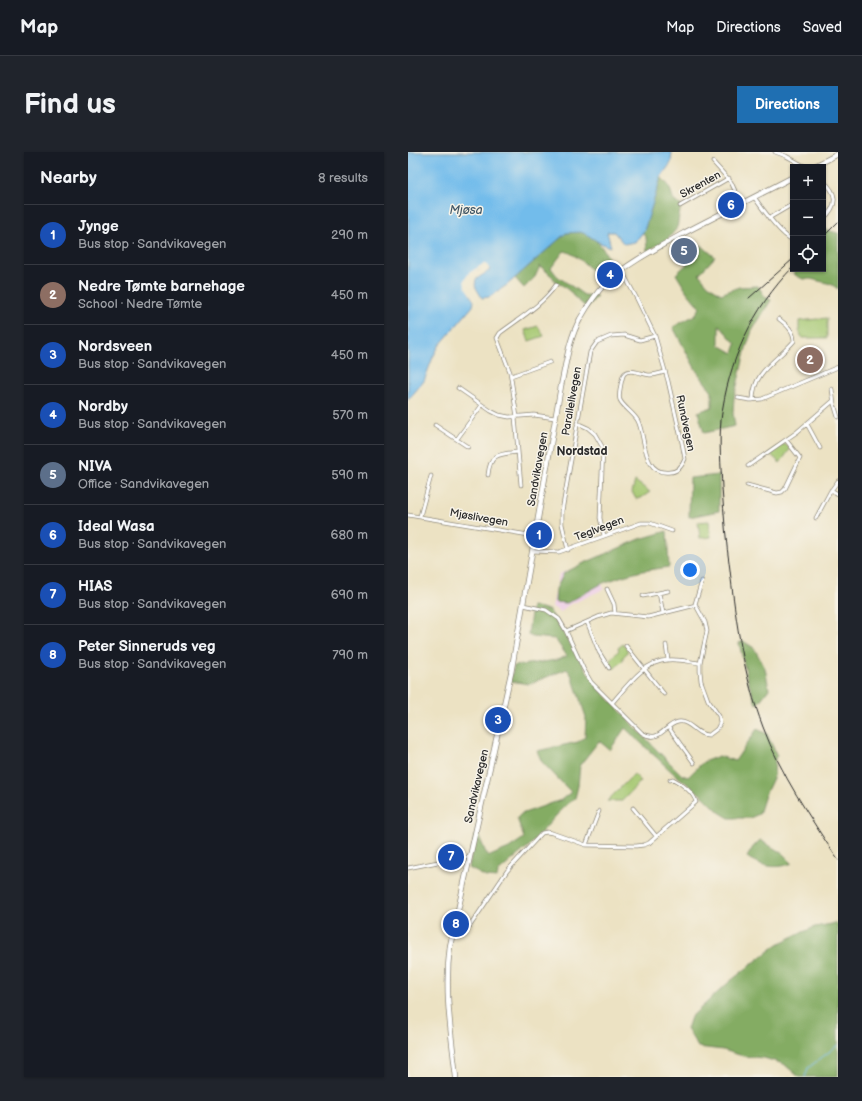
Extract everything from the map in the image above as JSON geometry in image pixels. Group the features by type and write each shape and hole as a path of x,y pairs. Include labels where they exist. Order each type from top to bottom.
{"main road":[{"path":"819,164 838,154"},
{"name":"Sandvikavegen","path":"456,1077 447,993 447,968 453,927 511,673 555,418 568,353 577,324 597,294 609,281 622,271 665,243 790,179"}],"street":[{"path":"775,152 802,164"},
{"name":"Skrenten","path":"713,162 732,182 741,204"},
{"name":"Skrenten","path":"680,206 729,178"},
{"path":"826,184 832,190 835,201 834,206 826,215"},
{"path":"754,197 769,218 790,238"},
{"path":"769,218 790,206"},
{"name":"Rundvegen","path":"622,271 638,299 655,336 665,372 685,455 684,462 679,468 668,473 658,471 649,462 637,420 619,398 624,373 632,371 652,375 665,372"},
{"path":"521,485 516,417 511,376 506,359 498,341 498,336 539,304 550,294 556,285"},
{"path":"753,400 754,390 763,371 794,341 792,332 788,326 779,319"},
{"name":"Parallellvegen","path":"568,550 562,524 562,511 588,358 593,346 597,342 611,336 624,336 640,340 655,336"},
{"path":"511,376 550,362"},
{"path":"738,398 753,400 764,398 838,367"},
{"path":"458,388 482,405 500,415 516,417 534,415 555,418"},
{"path":"832,389 833,401 838,417"},
{"path":"748,466 808,424 833,401"},
{"path":"457,439 482,405"},
{"path":"577,423 588,428 595,434 603,448 600,518 604,536"},
{"path":"808,424 820,448"},
{"path":"435,425 468,447"},
{"path":"747,485 777,493 782,492 785,489 800,458 786,440"},
{"path":"488,475 490,463 493,458 501,454 518,452"},
{"path":"420,516 431,476"},
{"path":"816,518 831,490 838,481"},
{"path":"831,490 838,494"},
{"name":"Mjøslivegen","path":"408,515 535,536"},
{"name":"Teglvegen","path":"532,551 553,553 568,550 629,526 646,522 672,531"},
{"path":"522,605 538,608 552,613 559,619 588,677 595,687 646,735 658,735 678,722 686,723 700,733 706,735 714,732 719,726 719,716 708,700 702,685 700,663 706,637 706,628 705,622 695,600 702,581"},
{"path":"607,589 614,604 615,613"},
{"path":"643,596 668,591"},
{"path":"659,593 663,613"},
{"path":"566,631 604,615 615,613 642,617 696,605"},
{"path":"587,622 609,668"},
{"path":"666,645 668,660"},
{"path":"626,646 664,694"},
{"path":"612,702 644,669 658,662 668,660 700,663"},
{"path":"660,689 664,687"},
{"path":"669,728 694,763"},
{"path":"453,927 465,928 470,926 506,871 540,834 547,832 552,833 586,844 640,846 647,844 696,802 695,797 678,782 670,780"},
{"path":"633,808 656,836"},
{"path":"586,844 599,811"},
{"path":"408,868 469,857"}],"shaded area":[{"path":"592,561 604,589 567,606 561,612 552,607 559,574"}],"green space":[{"path":"661,177 669,186 674,201 681,205 677,228 668,239 647,251 646,237 642,233 644,231"},
{"path":"826,230 838,233 838,289 831,284 811,279 803,279 795,275 794,272 826,272"},
{"path":"580,232 588,235 600,244 610,261 620,271 604,287 602,282 587,265 569,252 564,251 551,268 557,276 584,295 597,296 587,308 562,285 555,282 553,277 540,266 535,277 524,288 515,278 566,233"},
{"path":"701,245 715,257 699,274 708,285 721,294 739,287 758,286 765,297 771,300 752,331 746,348 734,398 733,413 735,426 704,433 698,412 712,407 712,392 696,370 673,327 695,315 700,308 687,292 676,274 696,256","holes":["719,325 736,344 733,353 719,345"]},
{"path":"827,318 827,338 802,338 799,330 799,321"},
{"path":"538,326 544,336 529,341 525,330"},
{"path":"785,444 790,449 780,463 769,453"},
{"path":"719,475 719,511 689,517 690,478"},
{"path":"635,481 650,492 641,498 636,499 632,492"},
{"path":"709,521 711,537 700,538 698,522"},
{"path":"667,531 669,567 642,571 623,576 603,583 567,603 555,602 556,589 564,573 640,539"},
{"path":"532,606 549,610 596,685 682,775 688,777 703,762 719,756 735,761 757,729 767,734 777,756 775,758 774,776 765,795 759,814 750,818 729,818 719,812 704,797 672,772 625,728 610,750 599,741 580,765 575,798 562,809 530,845 498,872 497,878 486,877 469,868 474,837 478,834 486,853 490,856 509,848 524,838 517,818 521,814 561,800 571,792 542,762 537,751 578,742 585,737 586,717 572,676 567,669 529,684 510,681 514,666 557,660 567,656 555,639 533,637 528,635"},
{"path":"743,641 754,648 765,668 769,689 756,704 748,681 739,643"},
{"path":"623,644 627,649 627,653 623,657 623,660 614,669 611,666 610,660 619,650 618,648"},
{"path":"634,774 641,781 622,801 607,801"},
{"path":"760,840 782,853 792,863 775,867 757,863 747,857 753,847"},
{"path":"837,923 838,1077 799,1077 784,1064 764,1058 743,1056 723,1050 698,1047 687,1029 691,1017 729,982 778,944 815,927"}],"water":[{"name":"Mjøsa","path":"408,152 672,152 671,163 661,177 644,231 635,242 624,244 614,232 607,232 611,247 580,232 566,233 507,285 489,297 482,298 475,286 476,279 490,270 488,267 485,266 466,278 469,292 474,301 473,306 439,346 424,381 408,400"}],"pier":[{"path":"483,264 489,266 488,271 474,280 485,272 487,268 479,270 468,279 468,284 476,303 465,287 464,280 469,273"},
{"path":"474,280 475,289 481,300 474,290 473,282"}],"waterway":[{"path":"805,1077 808,1068 838,1045"}],"railway":[{"path":"824,236 838,222"},
{"path":"749,298 790,262"},
{"path":"790,270 765,300 744,338 736,357 724,398 720,429 720,454 727,550 738,630 756,708 770,745 787,779 838,860"}],"place":[{"name":"Ideal Wasa","path":"731,205"},
{"name":"NIVA","path":"684,251"},
{"name":"Nordby","path":"610,275"},
{"name":"Nedre Tømte barnehage","path":"810,360"},
{"name":"Jynge","path":"539,535"},
{"name":"Nordsveen","path":"498,720"},
{"name":"HIAS","path":"451,857"},
{"name":"Peter Sinneruds veg","path":"456,924"}],"district":[{"name":"Nordstad","path":"582,451"}]}
